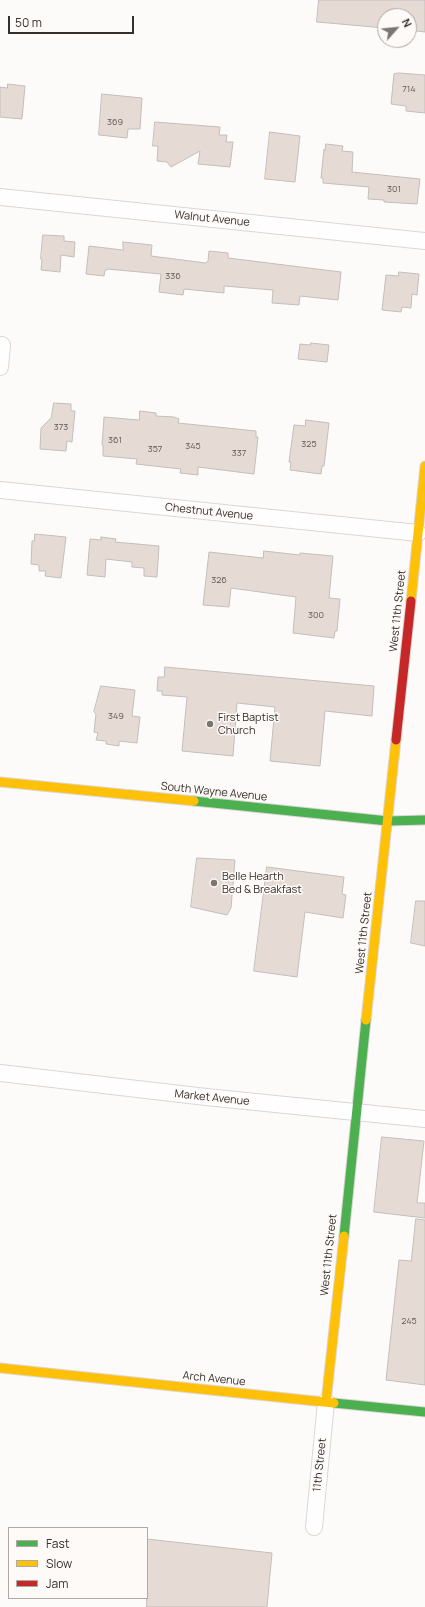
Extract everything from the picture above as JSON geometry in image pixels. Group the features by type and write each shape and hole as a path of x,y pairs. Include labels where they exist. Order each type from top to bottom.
{"street":[{"name":"Walnut Avenue","path":"0,197 425,241"},
{"path":"0,367 2,345"},
{"name":"West 11th Street","path":"326,1402 425,466"},
{"name":"Chestnut Avenue","path":"0,490 418,533"},
{"name":"South Wayne Avenue","path":"0,782 388,821 425,820"},
{"name":"Market Avenue","path":"0,1073 206,1097 425,1119"},
{"name":"Arch Avenue","path":"0,1368 425,1412"},
{"name":"11th Street","path":"314,1527 326,1402"}],"building":[{"path":"319,0 425,0 425,32 417,31 417,8 377,8 377,27 317,22"},
{"path":"394,74 425,75 425,113 406,111 406,106 391,104"},
{"path":"8,84 25,86 22,119 0,117 0,87 7,88"},
{"path":"102,94 142,98 140,129 128,129 127,138 99,135"},
{"path":"155,122 220,127 219,135 227,135 226,142 233,142 230,167 198,164 200,151 171,167 167,162 157,161 158,146 153,146"},
{"path":"270,132 300,136 295,182 265,179"},
{"path":"326,144 343,146 342,151 353,152 352,172 420,179 417,204 384,202 384,200 368,199 369,187 323,183 323,178 321,178 324,149 325,150"},
{"path":"43,235 64,236 64,241 75,242 74,257 61,255 60,272 41,270"},
{"path":"123,242 152,245 151,256 206,263 208,261 209,251 228,253 228,258 341,272 338,300 300,296 299,305 272,303 273,290 224,286 224,293 184,289 183,295 159,292 161,274 107,269 105,270 104,276 86,274 89,246 123,250"},
{"path":"399,272 419,274 417,295 412,294 411,308 402,307 401,312 382,310 386,275 398,276"},
{"path":"311,343 329,345 327,362 298,359 300,344 310,345"},
{"path":"54,403 71,404 71,411 75,411 72,442 67,441 66,451 40,449 41,428 51,418"},
{"path":"140,411 156,413 156,416 174,417 179,419 178,423 256,431 256,437 258,437 254,474 198,467 198,475 180,473 181,469 136,464 137,459 103,456 102,445 104,417 139,420"},
{"path":"306,420 329,423 324,466 322,466 321,474 290,470 291,462 289,462 294,425 305,426"},
{"path":"35,534 66,537 61,578 45,576 46,571 39,571 39,565 31,564 32,541 34,541"},
{"path":"101,537 116,539 115,542 159,546 157,577 144,576 144,568 132,567 132,562 106,559 105,577 87,575 90,539 101,540"},
{"path":"264,551 300,555 300,553 333,556 329,598 340,599 337,631 335,631 334,638 293,633 296,597 231,588 229,607 203,605 209,552 263,558"},
{"name":"First Baptist Church","path":"165,667 374,686 372,716 325,711 320,766 270,761 275,707 237,703 233,756 182,751 187,697 162,695 162,691 157,691 158,677 164,677"},
{"path":"101,686 135,690 132,716 140,717 137,743 119,741 119,746 106,744 106,741 96,740 98,733 94,732 96,714 94,712"},
{"name":"Belle Hearth Bed & Breakfast","path":"197,858 235,860 231,908 227,915 191,907"},
{"path":"267,867 344,877 342,894 346,895 343,918 305,912 297,977 254,971"},
{"path":"416,901 425,901 425,946 411,943"},
{"path":"382,1137 424,1141 417,1203 425,1203 425,1218 374,1212"},
{"path":"416,1219 425,1220 425,1385 386,1380 399,1260 411,1261"},
{"path":"148,1539 272,1553 267,1607 147,1607"}],"traffic: fast":[{"path":"194,801 388,821 425,820"},
{"path":"344,1236 366,1020"},
{"path":"334,1403 425,1412"}],"traffic: slow":[{"path":"411,601 425,466"},
{"path":"366,1020 396,740"},
{"path":"0,782 194,801"},
{"path":"326,1402 344,1236"},
{"path":"0,1368 334,1403"}],"traffic: jam":[{"path":"396,740 411,601"}],"place":[{"name":"First Baptist Church","path":"210,724"},
{"name":"Belle Hearth Bed & Breakfast","path":"214,883"}]}
